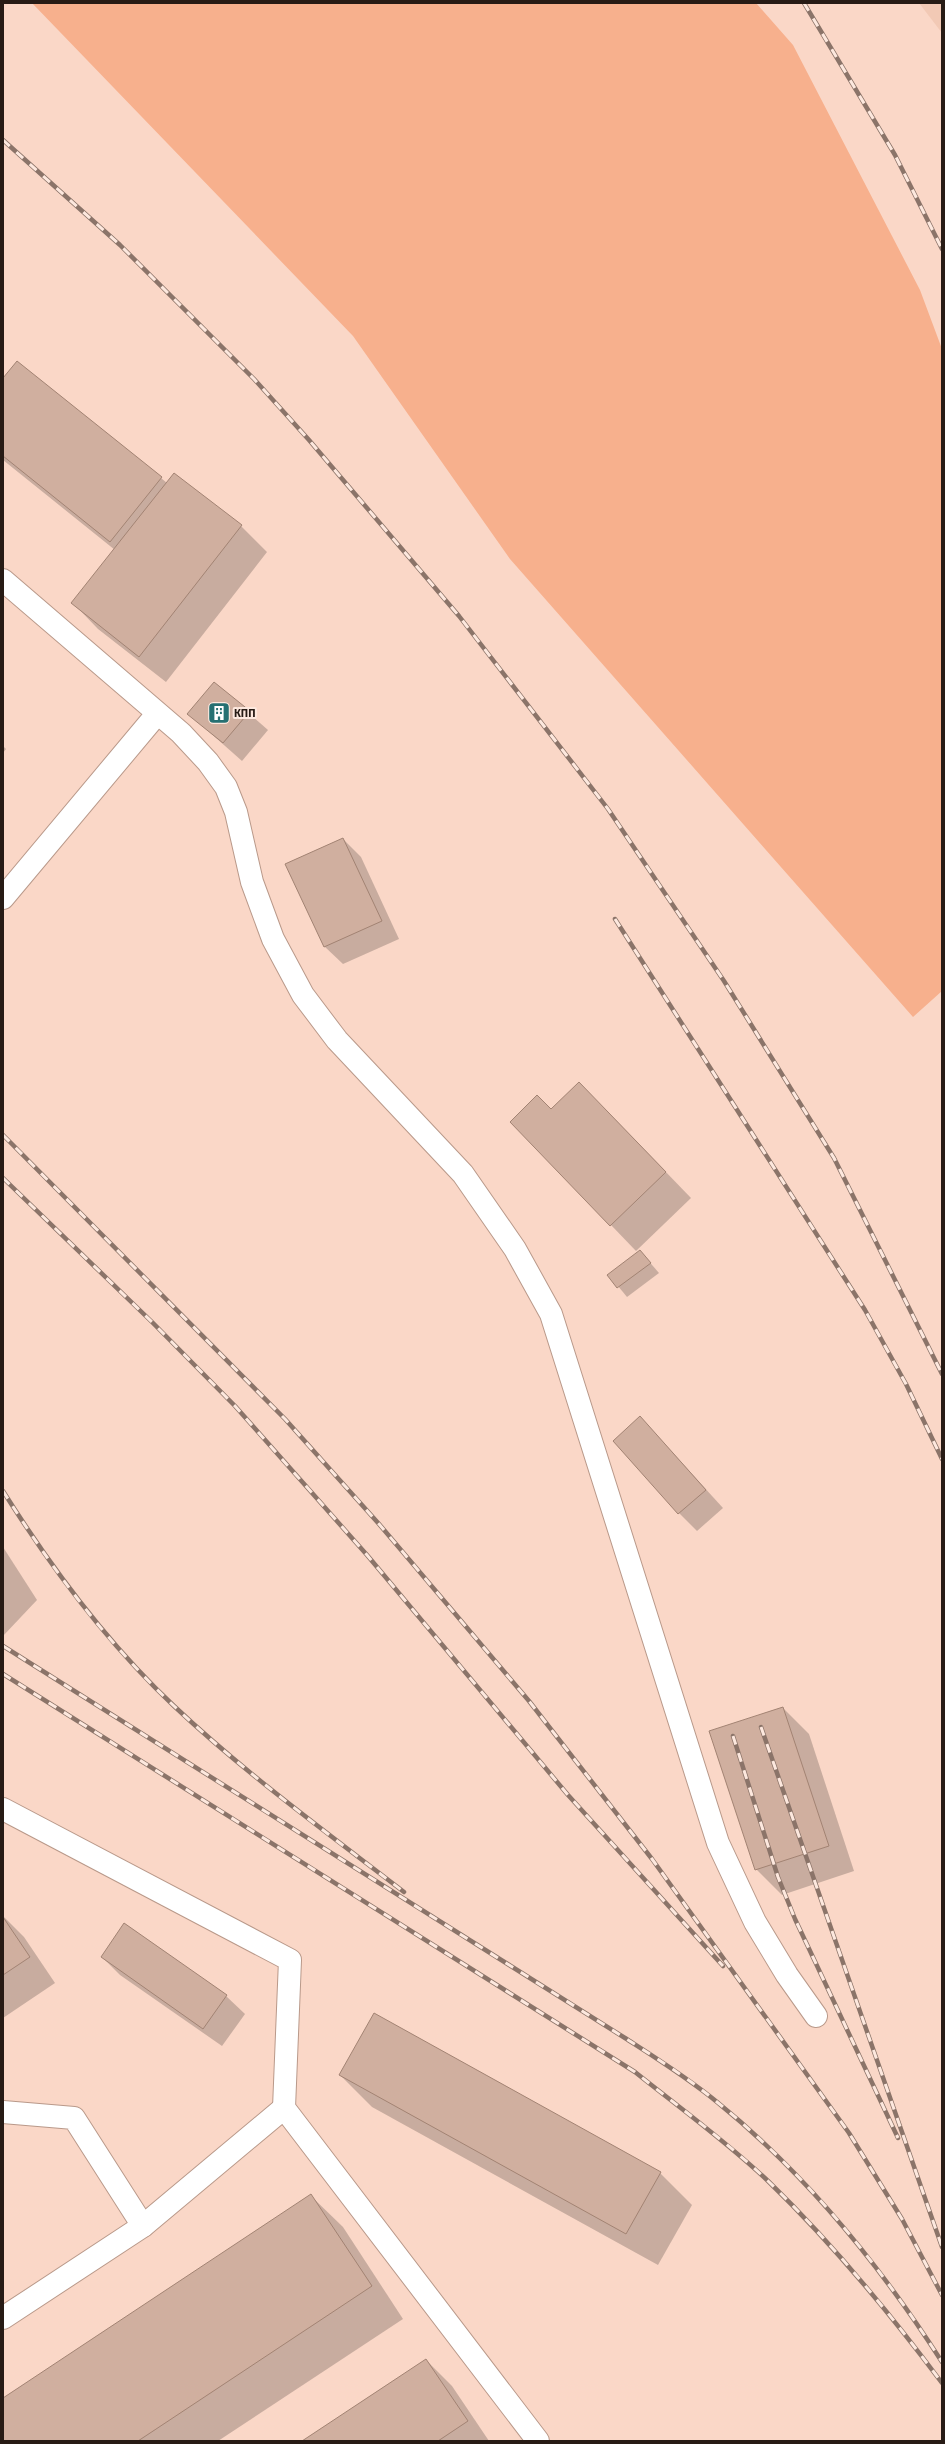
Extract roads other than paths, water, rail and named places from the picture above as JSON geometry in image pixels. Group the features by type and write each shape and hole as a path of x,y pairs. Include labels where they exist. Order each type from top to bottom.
{"lane":[{"path":"3,580 157,714 181,733 208,762 226,787 236,812 252,882 270,932 303,995 337,1040 463,1174 515,1249 550,1314 718,1843 755,1922 787,1975 816,2016"},
{"path":"3,898 157,714"},
{"path":"3,1808 290,1960 284,2108 538,2441"},
{"path":"3,2318 143,2226 284,2108"},
{"path":"3,2112 74,2118 143,2226"}],"railway":[{"path":"804,3 895,155 942,249"},
{"path":"3,140 120,245 254,379 309,440 459,616 608,809 724,981 834,1158 942,1374"},
{"path":"615,919 865,1310 906,1384 942,1459"},
{"path":"3,1135 285,1419 379,1524 529,1701 652,1859 849,2133 902,2219 942,2295"},
{"path":"3,1178 152,1322 235,1406 367,1555 568,1795 723,1966"},
{"path":"3,1491 61,1577 103,1631 149,1682 229,1755 404,1892"},
{"path":"3,1646 625,2038 672,2068 706,2093 750,2130 781,2160 840,2223 893,2291 942,2362"},
{"path":"3,1674 635,2072 703,2125 768,2181 792,2205 837,2253 881,2304 942,2383"},
{"path":"761,1727 942,2247"},
{"path":"733,1736 778,1877 795,1919 898,2138"}],"place":[{"name":"КПП","path":"219,713"}]}
